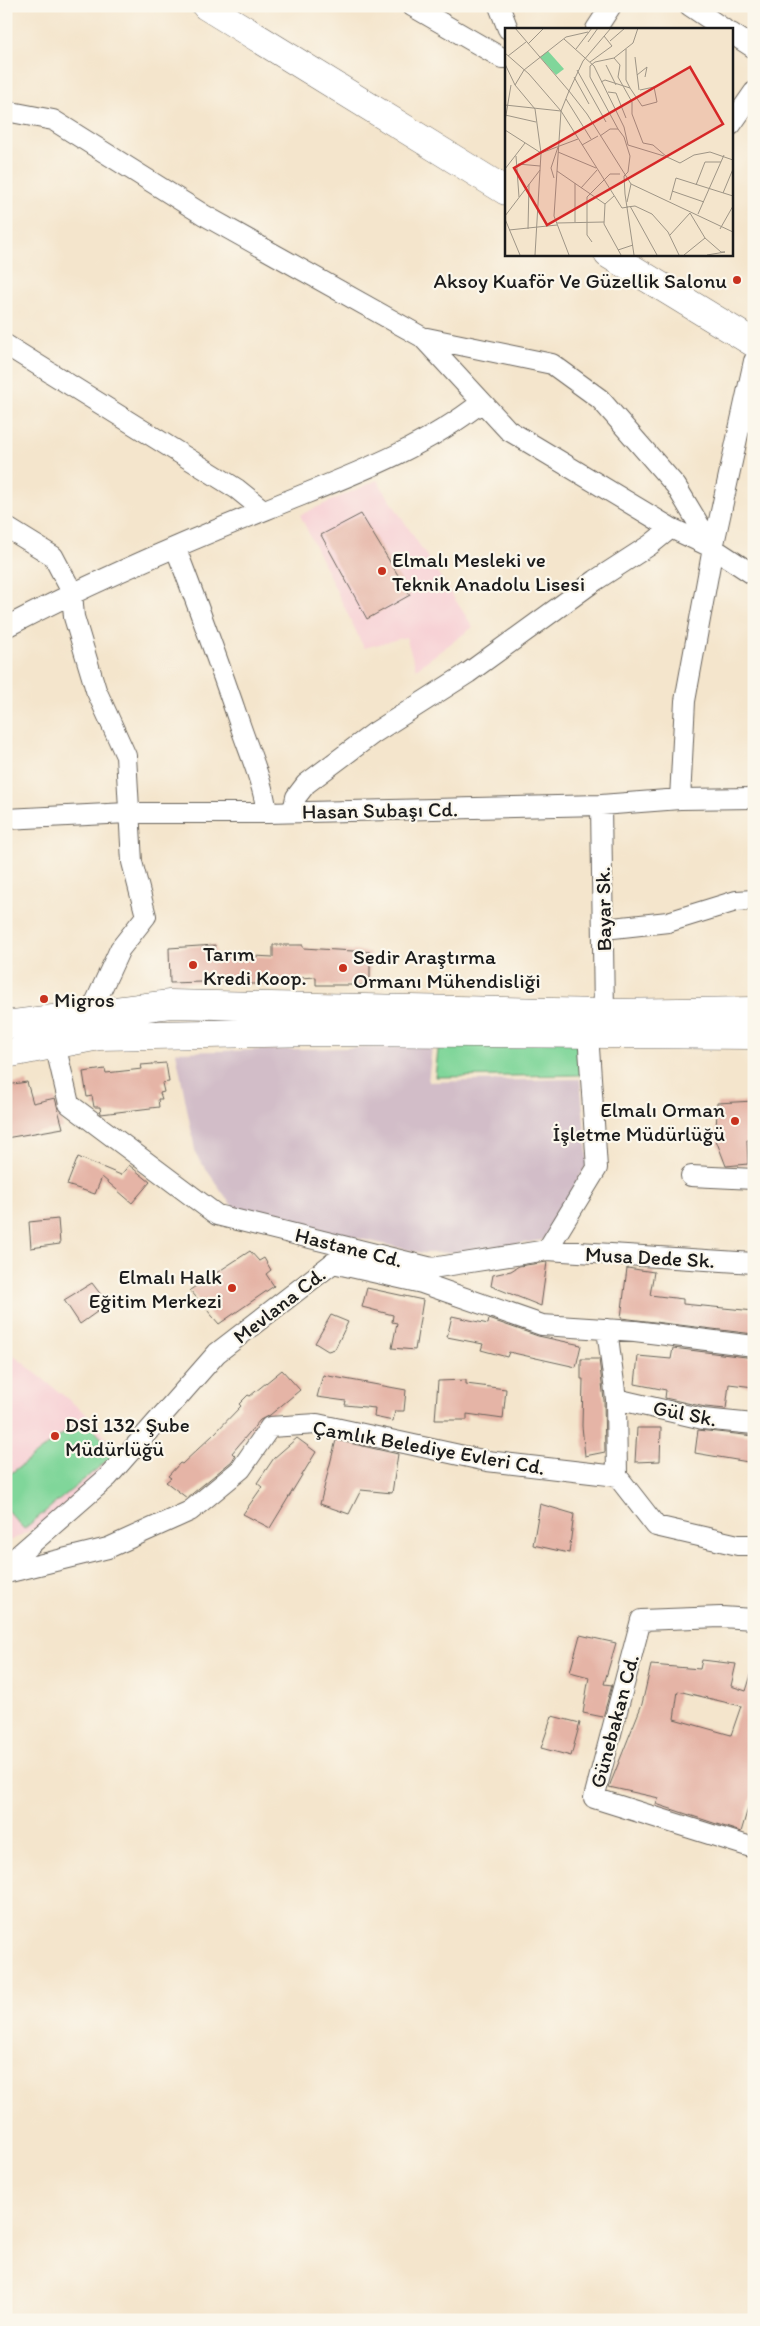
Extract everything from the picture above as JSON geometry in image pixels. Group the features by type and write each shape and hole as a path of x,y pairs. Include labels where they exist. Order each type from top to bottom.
{"main road":[{"path":"206,6 505,190"},
{"path":"612,255 638,261 754,343"},
{"path":"6,1026 170,1004 596,1023 754,1035"},
{"path":"6,1054 99,1036 320,1032 596,1023 754,1011"}],"street":[{"path":"412,6 505,58"},
{"path":"499,6 508,28"},
{"path":"597,28 611,6"},
{"path":"690,6 723,28"},
{"path":"732,34 754,48"},
{"path":"732,124 754,92"},
{"path":"6,111 53,120 204,215 422,337 552,364 600,399 676,486 714,548"},
{"path":"422,337 508,430 672,528 714,548 754,575"},
{"path":"6,345 237,489 263,510"},
{"path":"680,799 685,701 714,548 754,361"},
{"path":"6,627 72,592 407,450 454,424 482,402"},
{"path":"6,528 53,556 72,592 74,617 96,690 126,756 132,862 146,916 120,948 90,1014"},
{"path":"293,812 296,797 306,784 367,738 468,673 596,580 650,545 672,528"},
{"path":"176,549 204,620 252,758 265,796 267,813"},
{"name":"Hasan Subaşı Cd.","path":"6,819 128,813 267,813 601,805 680,799 754,798"},
{"name":"Bayar Sk.","path":"596,1023 604,930 601,805"},
{"path":"604,930 668,922 736,901 754,900"},
{"path":"547,1250 597,1168 596,1023"},
{"path":"6,1026 55,1044"},
{"name":"Hastane Cd.","path":"55,1044 69,1104 217,1215 427,1276 547,1250"},
{"path":"691,1176 754,1179"},
{"name":"Musa Dede Sk.","path":"547,1250 754,1263"},
{"name":"Mevlana Cd.","path":"6,1566 108,1477 217,1353 333,1263 427,1276 542,1325 607,1329 754,1346"},
{"path":"607,1329 616,1399 617,1476 656,1526 738,1545 754,1545"},
{"name":"Gül Sk.","path":"616,1399 703,1420 754,1424"},
{"name":"Çamlık Belediye Evleri Cd.","path":"6,1573 108,1548 190,1512 240,1469 270,1427 316,1424 486,1461 617,1476"},
{"name":"Günebakan Cd.","path":"754,1619 721,1617 641,1620 594,1798 754,1848"}],"shaded area":[{"name":"Elmalı Mesleki ve Teknik Anadolu Lisesi","path":"377,480 473,627 416,669 406,637 364,648 300,515"},
{"path":"432,1046 428,1082 580,1079 588,1163 543,1240 467,1252 422,1253 235,1210 196,1155 176,1052"},
{"name":"DSİ 132. Şube Müdürlüğü","path":"6,1349 90,1417 119,1455 47,1522 6,1543"}],"green space":[{"path":"580,1040 581,1075 435,1077 439,1041"},
{"path":"84,1418 115,1454 24,1529 6,1509 6,1477"}],"building":[{"name":"Elmalı Mesleki ve Teknik Anadolu Lisesi","path":"361,514 410,595 367,619 321,535"},
{"path":"215,945 216,954 273,957 273,945 303,945 303,948 370,952 370,985 316,985 316,977 265,980 265,984 233,984 233,981 170,983 169,948"},
{"path":"166,1063 169,1082 162,1083 164,1092 160,1093 162,1099 158,1099 159,1107 101,1114 100,1107 94,1107 92,1096 87,1097 83,1072 105,1069 106,1073 142,1069 141,1065"},
{"path":"27,1082 33,1103 55,1098 63,1128 6,1138 6,1085"},
{"name":"Elmalı Orman İşletme Müdürlüğü","path":"754,1101 754,1140 747,1140 748,1164 726,1166 716,1140 717,1103"},
{"path":"78,1157 121,1175 129,1165 150,1182 132,1203 102,1177 95,1194 67,1185"},
{"path":"58,1219 60,1244 31,1248 29,1222"},
{"name":"Elmalı Halk Eğitim Merkezi","path":"250,1251 259,1261 264,1258 271,1270 266,1274 274,1286 219,1324 190,1290"},
{"path":"547,1262 541,1306 491,1286 493,1275 511,1271 519,1266"},
{"path":"627,1268 654,1272 650,1295 683,1299 683,1304 754,1311 754,1334 621,1318"},
{"path":"92,1283 108,1304 80,1324 64,1300"},
{"path":"367,1288 423,1300 415,1350 392,1348 397,1323 392,1322 393,1315 362,1307"},
{"path":"331,1315 348,1322 335,1349 328,1351 315,1343"},
{"path":"452,1316 488,1324 489,1319 538,1336 581,1345 576,1367 509,1352 507,1357 481,1350 483,1344 447,1337"},
{"path":"673,1348 754,1358 754,1387 729,1384 726,1409 705,1407 665,1398 666,1390 635,1384 638,1356 671,1359"},
{"path":"581,1359 599,1359 604,1400 605,1452 585,1456 582,1426 583,1379 581,1379"},
{"path":"282,1370 300,1390 270,1415 260,1420 232,1453 235,1456 232,1461 187,1498 166,1482 171,1478 168,1476 180,1463 182,1464 213,1435 241,1406 239,1404 248,1395 250,1396"},
{"path":"323,1375 406,1390 404,1411 395,1411 393,1421 374,1417 375,1408 345,1405 346,1401 317,1397"},
{"path":"466,1380 466,1384 506,1389 503,1419 467,1414 467,1420 435,1420 438,1381"},
{"path":"637,1428 661,1428 660,1461 635,1462"},
{"path":"698,1430 754,1436 754,1463 695,1453"},
{"path":"297,1438 316,1452 270,1528 243,1514 262,1487 257,1483 274,1458"},
{"path":"336,1440 398,1454 392,1493 361,1490 349,1514 320,1504"},
{"path":"540,1504 574,1514 569,1553 533,1545"},
{"path":"580,1635 616,1643 604,1684 612,1685 603,1717 583,1713 589,1677 570,1672"},
{"path":"702,1660 736,1664 731,1686 746,1691 751,1675 754,1675 754,1788 741,1832 656,1804 659,1798 609,1787 642,1704 651,1665 700,1669","holes":["678,1691 741,1706 731,1735 674,1719"]},
{"path":"552,1716 580,1723 571,1756 541,1748"}],"place":[{"name":"Aksoy Kuaför Ve Güzellik Salonu","path":"737,280"},
{"name":"Elmalı Mesleki ve Teknik Anadolu Lisesi","path":"382,571"},
{"name":"Tarım Kredi Koop.","path":"193,965"},
{"name":"Sedir Araştırma Ormanı Mühendisliği","path":"343,968"},
{"name":"Migros","path":"44,999"},
{"name":"Elmalı Orman İşletme Müdürlüğü","path":"735,1121"},
{"name":"Elmalı Halk Eğitim Merkezi","path":"232,1288"},
{"name":"DSİ 132. Şube Müdürlüğü","path":"55,1436"}]}
